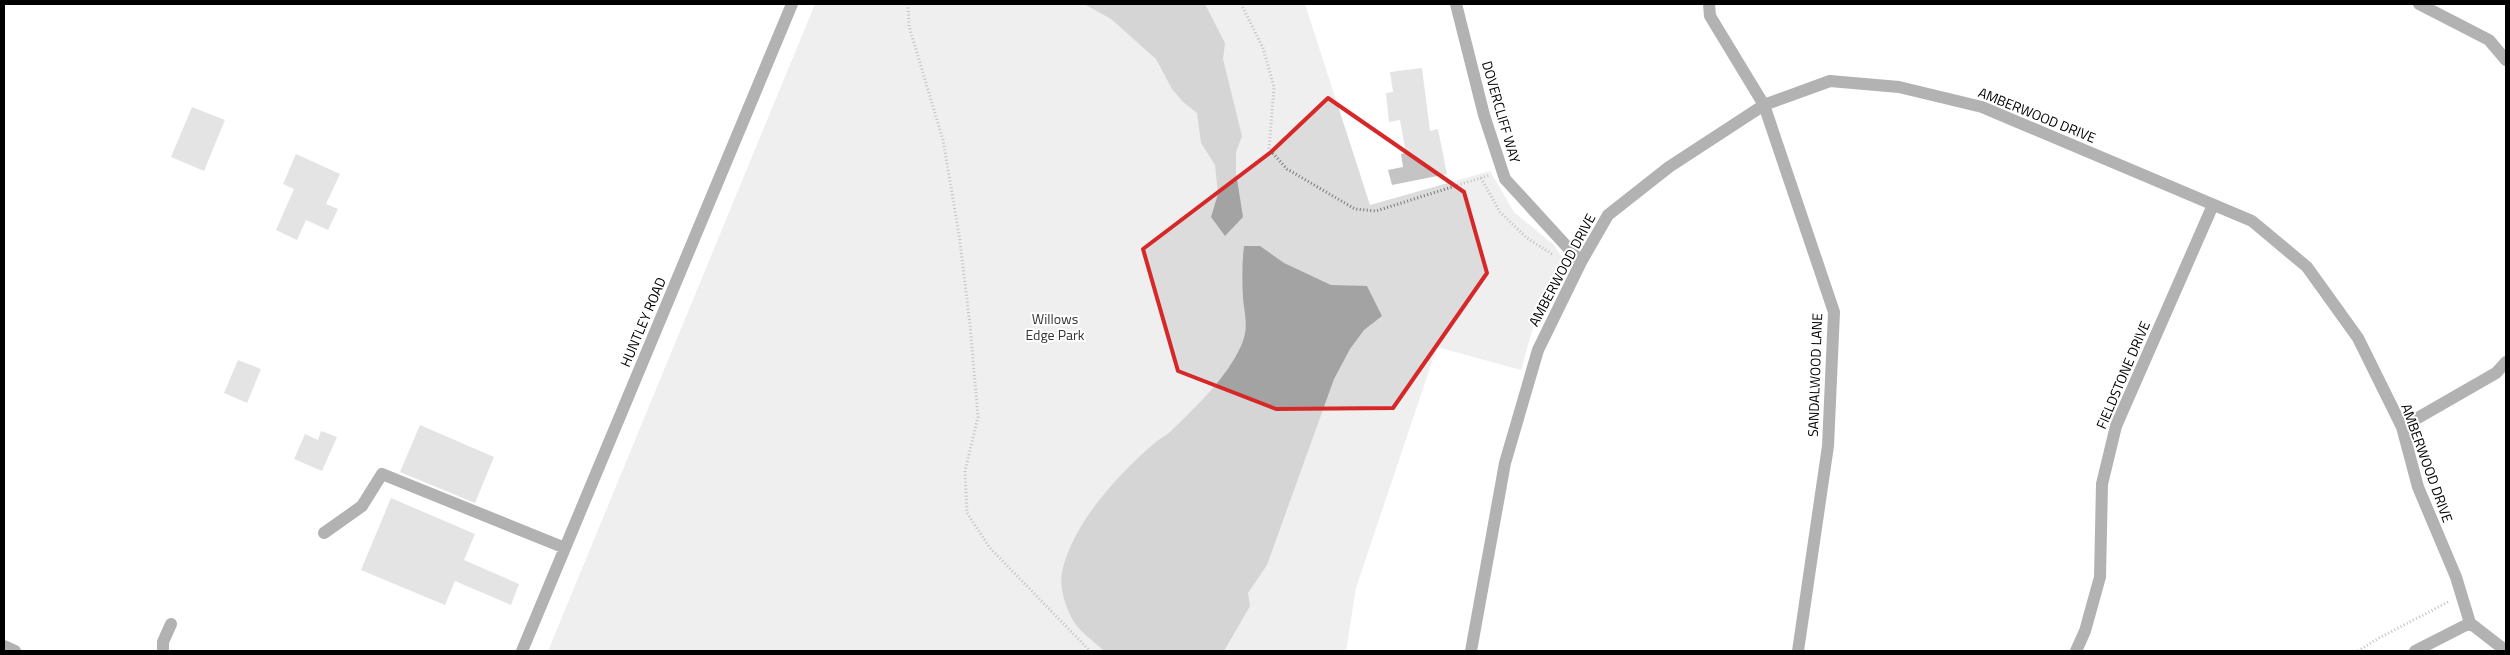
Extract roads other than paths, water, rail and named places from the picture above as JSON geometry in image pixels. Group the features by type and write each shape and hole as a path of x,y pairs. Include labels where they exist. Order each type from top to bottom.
{"street":[{"name":"HUNTLEY ROAD","path":"522,651 792,4"},
{"name":"DOVERCLIFF WAY","path":"1456,4 1484,114 1505,179 1579,266"},
{"name":"SANDALWOOD LANE","path":"1709,4 1710,16 1764,105 1834,312 1828,446 1798,651"},
{"path":"2419,4 2489,40 2506,60"},
{"name":"AMBERWOOD DRIVE","path":"1471,651 1508,454 1538,350 1579,266 1608,215 1669,167 1764,105 1830,81 1899,87 1982,107 2252,221 2306,268 2358,338 2402,427 2418,487 2456,577 2470,624"},
{"name":"FIELDSTONE DRIVE","path":"2076,651 2085,631 2100,577 2102,484 2116,426 2213,205"},
{"path":"2402,427 2496,373 2506,362"},
{"path":"324,533 362,506 382,474 565,548"},
{"path":"163,651 163,642 171,624"},
{"path":"2415,651 2470,624 2506,651"},
{"path":"4,646 15,651"}],"park label":[{"name":"Willows Edge Park","path":"1055,328"}]}
